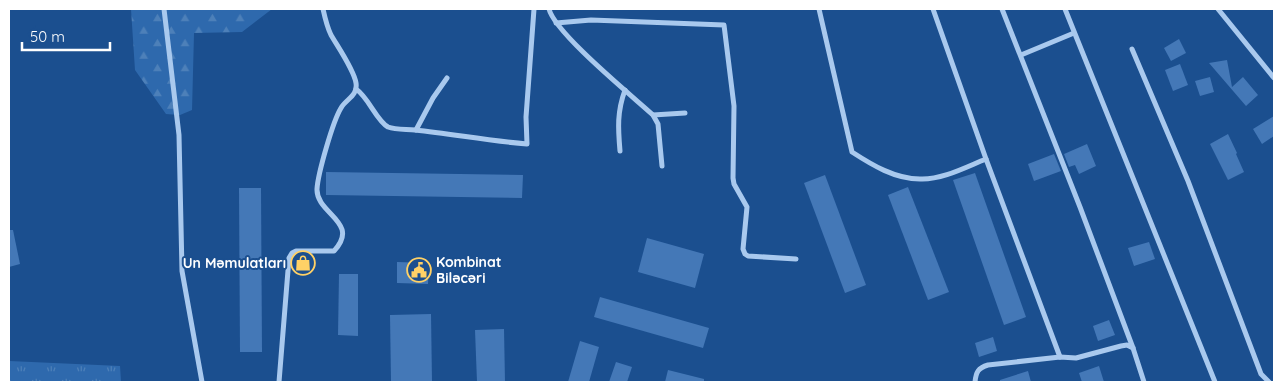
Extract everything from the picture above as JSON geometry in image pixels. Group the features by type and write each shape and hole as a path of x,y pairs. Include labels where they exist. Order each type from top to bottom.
{"street":[{"path":"164,9 179,135 182,271 202,382"},
{"path":"279,382 289,258 296,251 334,251 340,245 343,238 339,223 319,199 317,191 322,166 338,114 342,106 354,95 356,82 328,29 321,9 326,9"},
{"path":"356,89 387,126 391,128 495,142 526,144 526,117 534,9"},
{"path":"549,9 556,23 570,39 653,115 658,124 662,166"},
{"path":"819,9 852,152 877,168 919,179 940,176 986,159"},
{"path":"933,9 986,159 1060,357"},
{"path":"1002,9 1133,348 1144,382"},
{"path":"1064,9 1215,382"},
{"path":"1218,9 1274,78"},
{"path":"556,23 591,20 724,25 734,106 733,178 734,184 746,202 747,207 744,254 748,256 796,259"},
{"path":"1021,55 1074,33"},
{"path":"1132,49 1188,181 1261,374 1269,382"},
{"path":"416,130 433,98 447,78"},
{"path":"620,151 618,120 625,90"},
{"path":"653,115 685,113"},
{"path":"975,382 976,373 980,368 988,365 1060,357 1076,358 1127,345 1133,348"}],"green space":[{"path":"131,9 272,9 242,32 194,33 192,110 180,115 166,114 135,70"},
{"path":"9,361 120,366 121,382 9,382"}],"building":[{"path":"1179,39 1186,53 1171,61 1164,48"},
{"path":"1227,60 1232,87 1243,77 1258,95 1246,106 1209,63"},
{"path":"1180,64 1188,85 1173,91 1165,70"},
{"path":"1210,77 1214,92 1200,96 1195,81"},
{"path":"1274,116 1274,136 1262,144 1253,129"},
{"path":"1228,134 1244,172 1228,180 1210,144"},
{"path":"1087,144 1096,166 1079,174 1075,165 1069,167 1064,154"},
{"path":"1054,154 1061,171 1034,181 1028,164"},
{"path":"326,172 523,175 522,198 326,195"},
{"path":"975,173 1026,317 1004,325 953,180"},
{"path":"825,175 866,285 845,293 804,183"},
{"path":"908,187 949,292 928,300 888,195"},
{"path":"239,188 261,188 262,352 240,352"},
{"path":"9,230 13,230 20,264 9,267"},
{"path":"647,238 704,254 695,288 638,272"},
{"path":"1149,242 1155,259 1134,266 1128,248"},
{"path":"397,262 429,263 428,284 397,283"},
{"path":"339,274 358,274 358,336 338,335"},
{"path":"600,297 709,328 703,348 594,317"},
{"path":"431,314 432,382 391,382 390,315"},
{"path":"1109,320 1115,335 1098,341 1093,326"},
{"path":"504,329 505,382 477,382 475,330"},
{"path":"993,337 997,351 979,357 975,343"},
{"path":"580,341 599,347 589,382 568,382"},
{"path":"616,362 632,367 627,382 609,382"},
{"path":"1099,366 1104,382 1082,382 1079,373"},
{"path":"668,370 704,379 704,382 665,382"},
{"path":"1028,371 1031,382 1000,382 1000,380"}],"place":[{"name":"Un Məmulatları","path":"303,263"},
{"name":"Kombinat Biləcəri","path":"419,270"}]}
